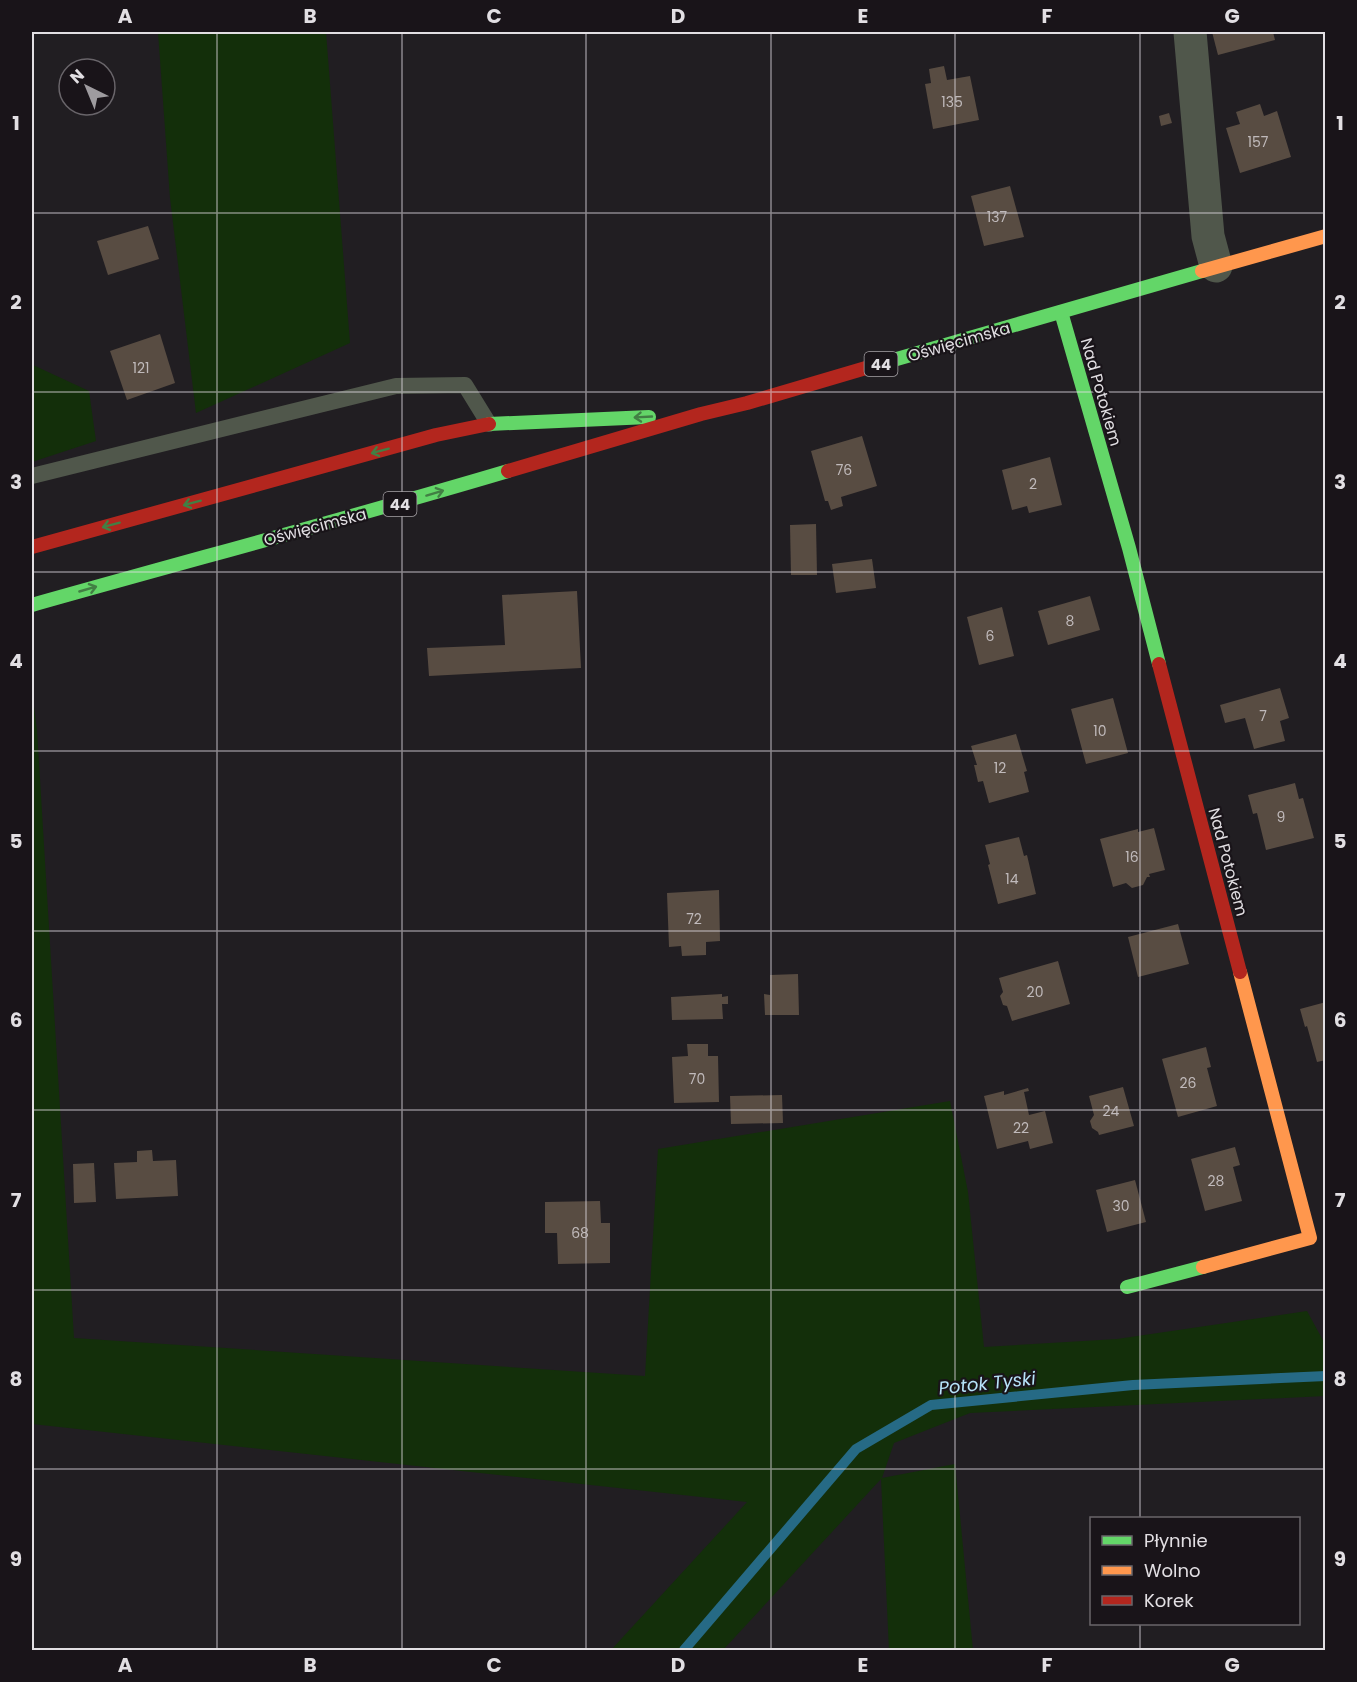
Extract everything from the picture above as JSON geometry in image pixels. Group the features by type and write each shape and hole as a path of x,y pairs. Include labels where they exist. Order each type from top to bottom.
{"main road":[{"name":"Oświęcimska","path":"32,605 196,558 385,508 701,414 747,403 1158,282 1326,236"},
{"name":"Nad Potokiem","path":"1061,312 1128,548 1310,1238 1127,1287"},
{"name":"Oświęcimska","path":"32,546 436,435 489,424 701,414"}],"street":[{"path":"1190,32 1208,236 1216,266"}],"lane":[{"path":"32,476 396,386 465,385 489,424"}],"green space":[{"path":"158,32 326,32 350,343 196,413 170,198"},
{"path":"32,356 33,365 89,391 96,441 32,462"},
{"path":"32,691 37,730 74,1338 645,1376 658,1149 950,1101 968,1192 984,1347 1117,1339 1307,1311 1325,1344 1325,1396 970,1413 894,1443 882,1478 955,1464 973,1650 889,1650 881,1479 723,1650 611,1650 747,1502 32,1424"}],"building":[{"path":"1212,32 1273,32 1275,40 1218,55"},
{"path":"944,66 947,80 970,76 979,120 933,129 925,84 931,83 929,69"},
{"path":"1260,104 1264,116 1277,111 1291,157 1240,173 1226,128 1240,124 1236,112"},
{"path":"1169,113 1172,123 1161,126 1159,116"},
{"path":"1010,186 1024,237 984,246 971,196"},
{"path":"148,226 159,259 108,275 97,241"},
{"path":"160,334 175,383 127,400 110,351"},
{"path":"862,436 877,486 841,497 843,506 831,510 828,501 825,501 811,451"},
{"path":"1050,457 1062,505 1029,513 1027,506 1012,510 1002,470"},
{"path":"816,524 817,575 791,575 790,525"},
{"path":"872,559 876,588 836,593 832,564"},
{"path":"577,591 581,668 429,676 427,648 505,645 502,595"},
{"path":"1090,596 1100,630 1048,645 1038,611"},
{"path":"1002,607 1014,656 979,665 967,617"},
{"path":"1280,688 1289,718 1280,721 1285,741 1254,749 1245,718 1225,723 1220,705"},
{"path":"1113,698 1128,753 1086,764 1071,709"},
{"path":"1016,734 1027,771 1024,772 1029,792 989,803 983,781 978,782 974,765 977,765 971,746"},
{"path":"1295,783 1299,799 1303,798 1314,838 1266,850 1257,813 1253,814 1248,795"},
{"path":"1154,828 1165,870 1149,874 1150,877 1147,877 1143,885 1132,888 1126,883 1113,887 1100,839 1138,829 1138,832"},
{"path":"1019,837 1024,856 1027,855 1036,894 998,904 985,845"},
{"path":"719,890 720,941 706,942 706,955 682,956 681,946 669,947 667,893"},
{"path":"1178,924 1189,964 1138,977 1128,937"},
{"path":"1058,961 1070,1004 1012,1021 1007,1006 1003,1005 1000,996 1003,992 999,978"},
{"path":"798,974 799,1015 765,1015 764,994 770,995 770,975"},
{"path":"722,994 722,997 728,996 728,1004 722,1004 723,1019 672,1020 671,997"},
{"path":"1326,1002 1326,1060 1317,1062 1300,1009"},
{"path":"687,1044 708,1044 708,1056 718,1056 719,1102 674,1103 672,1057 688,1056"},
{"path":"1206,1047 1211,1067 1207,1068 1217,1106 1178,1117 1162,1059"},
{"path":"1123,1087 1134,1126 1099,1135 1092,1128 1090,1121 1094,1115 1089,1096"},
{"path":"1028,1088 1029,1091 1024,1092 1029,1115 1045,1111 1053,1143 1030,1149 1028,1141 997,1149 984,1096 1004,1091 1004,1095"},
{"path":"782,1095 783,1123 731,1124 730,1096"},
{"path":"1235,1147 1240,1165 1233,1167 1242,1201 1205,1211 1191,1159"},
{"path":"152,1150 153,1161 176,1160 178,1196 116,1199 114,1163 137,1162 137,1151"},
{"path":"94,1163 96,1202 74,1203 73,1164"},
{"path":"1135,1180 1146,1222 1107,1232 1096,1190"},
{"path":"600,1201 601,1223 610,1223 610,1263 558,1264 557,1233 545,1233 545,1202"}],"waterway":[{"name":"Potok Tyski","path":"684,1650 856,1449 931,1405 1133,1385 1326,1376"}],"traffic: fast":[{"path":"876,365 1202,271"},
{"path":"1061,312 1129,548 1159,664"},
{"path":"489,424 649,417"},
{"path":"32,605 508,471"},
{"path":"1127,1287 1203,1267"}],"traffic: slow":[{"path":"1202,271 1326,236"},
{"path":"1203,1267 1310,1238 1240,972"}],"traffic: jam":[{"path":"508,471 876,365"},
{"path":"32,547 436,435 489,424"},
{"path":"1159,664 1240,972"}]}
